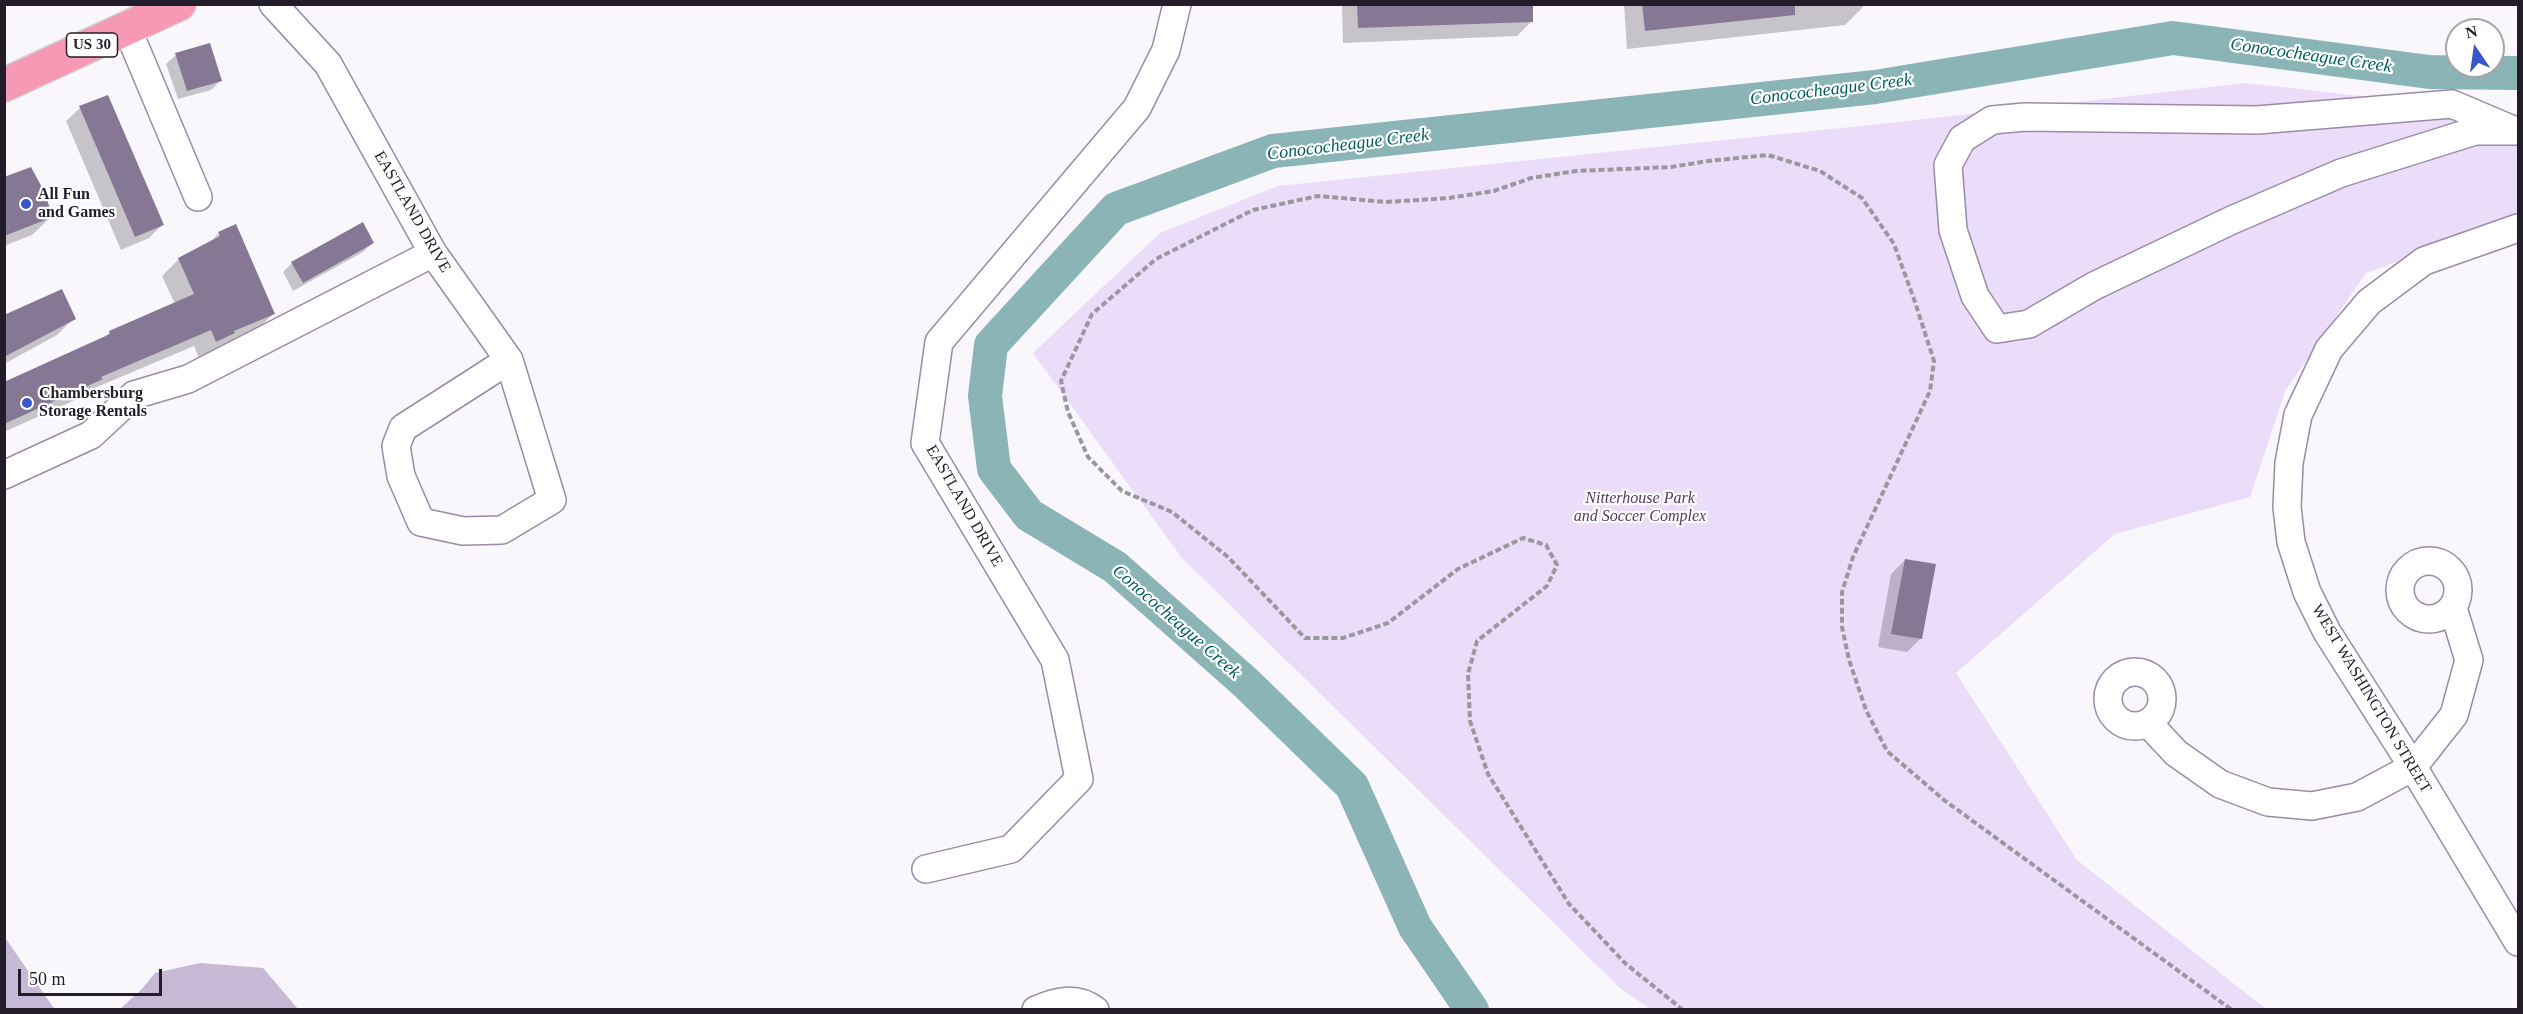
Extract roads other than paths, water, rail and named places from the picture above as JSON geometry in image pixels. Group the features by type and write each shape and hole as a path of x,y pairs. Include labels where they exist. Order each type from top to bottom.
{"highway":[{"name":"US 30","path":"4,85 179,4"}],"street":[{"name":"EASTLAND DRIVE","path":"273,4 328,64 433,253 509,360 552,500 502,530 463,531 421,522 400,476 396,446 403,429 509,360"},
{"name":"EASTLAND DRIVE","path":"926,869 1011,849 1078,779 1055,660 925,443 939,342 1137,108 1166,50 1177,4"},
{"path":"128,28 198,197"},
{"path":"2452,104 2516,131 2475,132 2341,173 2232,220 2094,286 2029,324 1997,329 1975,296 1953,230 1948,165 1962,139 1992,120 2025,117 2257,120 2452,104"},
{"name":"WEST WASHINGTON STREET","path":"2518,228 2424,261 2369,302 2329,349 2298,415 2290,454 2287,507 2291,543 2307,592 2327,632 2413,766 2518,942"},
{"path":"4,475 91,435 134,395 188,379 433,253"},
{"path":"2148,723 2176,753 2220,784 2268,802 2312,806 2357,797 2413,766 2454,715 2469,660 2453,608"},
{"path":"1036,1010 1055,1001 1084,1002 1095,1010"}],"waterway":[{"name":"Conococheague Creek","path":"1472,1010 1415,927 1352,786 1246,683 1115,567 1029,515 994,469 985,396 991,345 1116,209 1273,151 1875,87 2173,38 2429,72 2518,73"}],"place":[{"name":"All Fun and Games","path":"26,204"},
{"name":"Chambersburg Storage Rentals","path":"27,403"}],"park label":[{"name":"Nitterhouse Park and Soccer Complex","path":"1640,508"}]}
